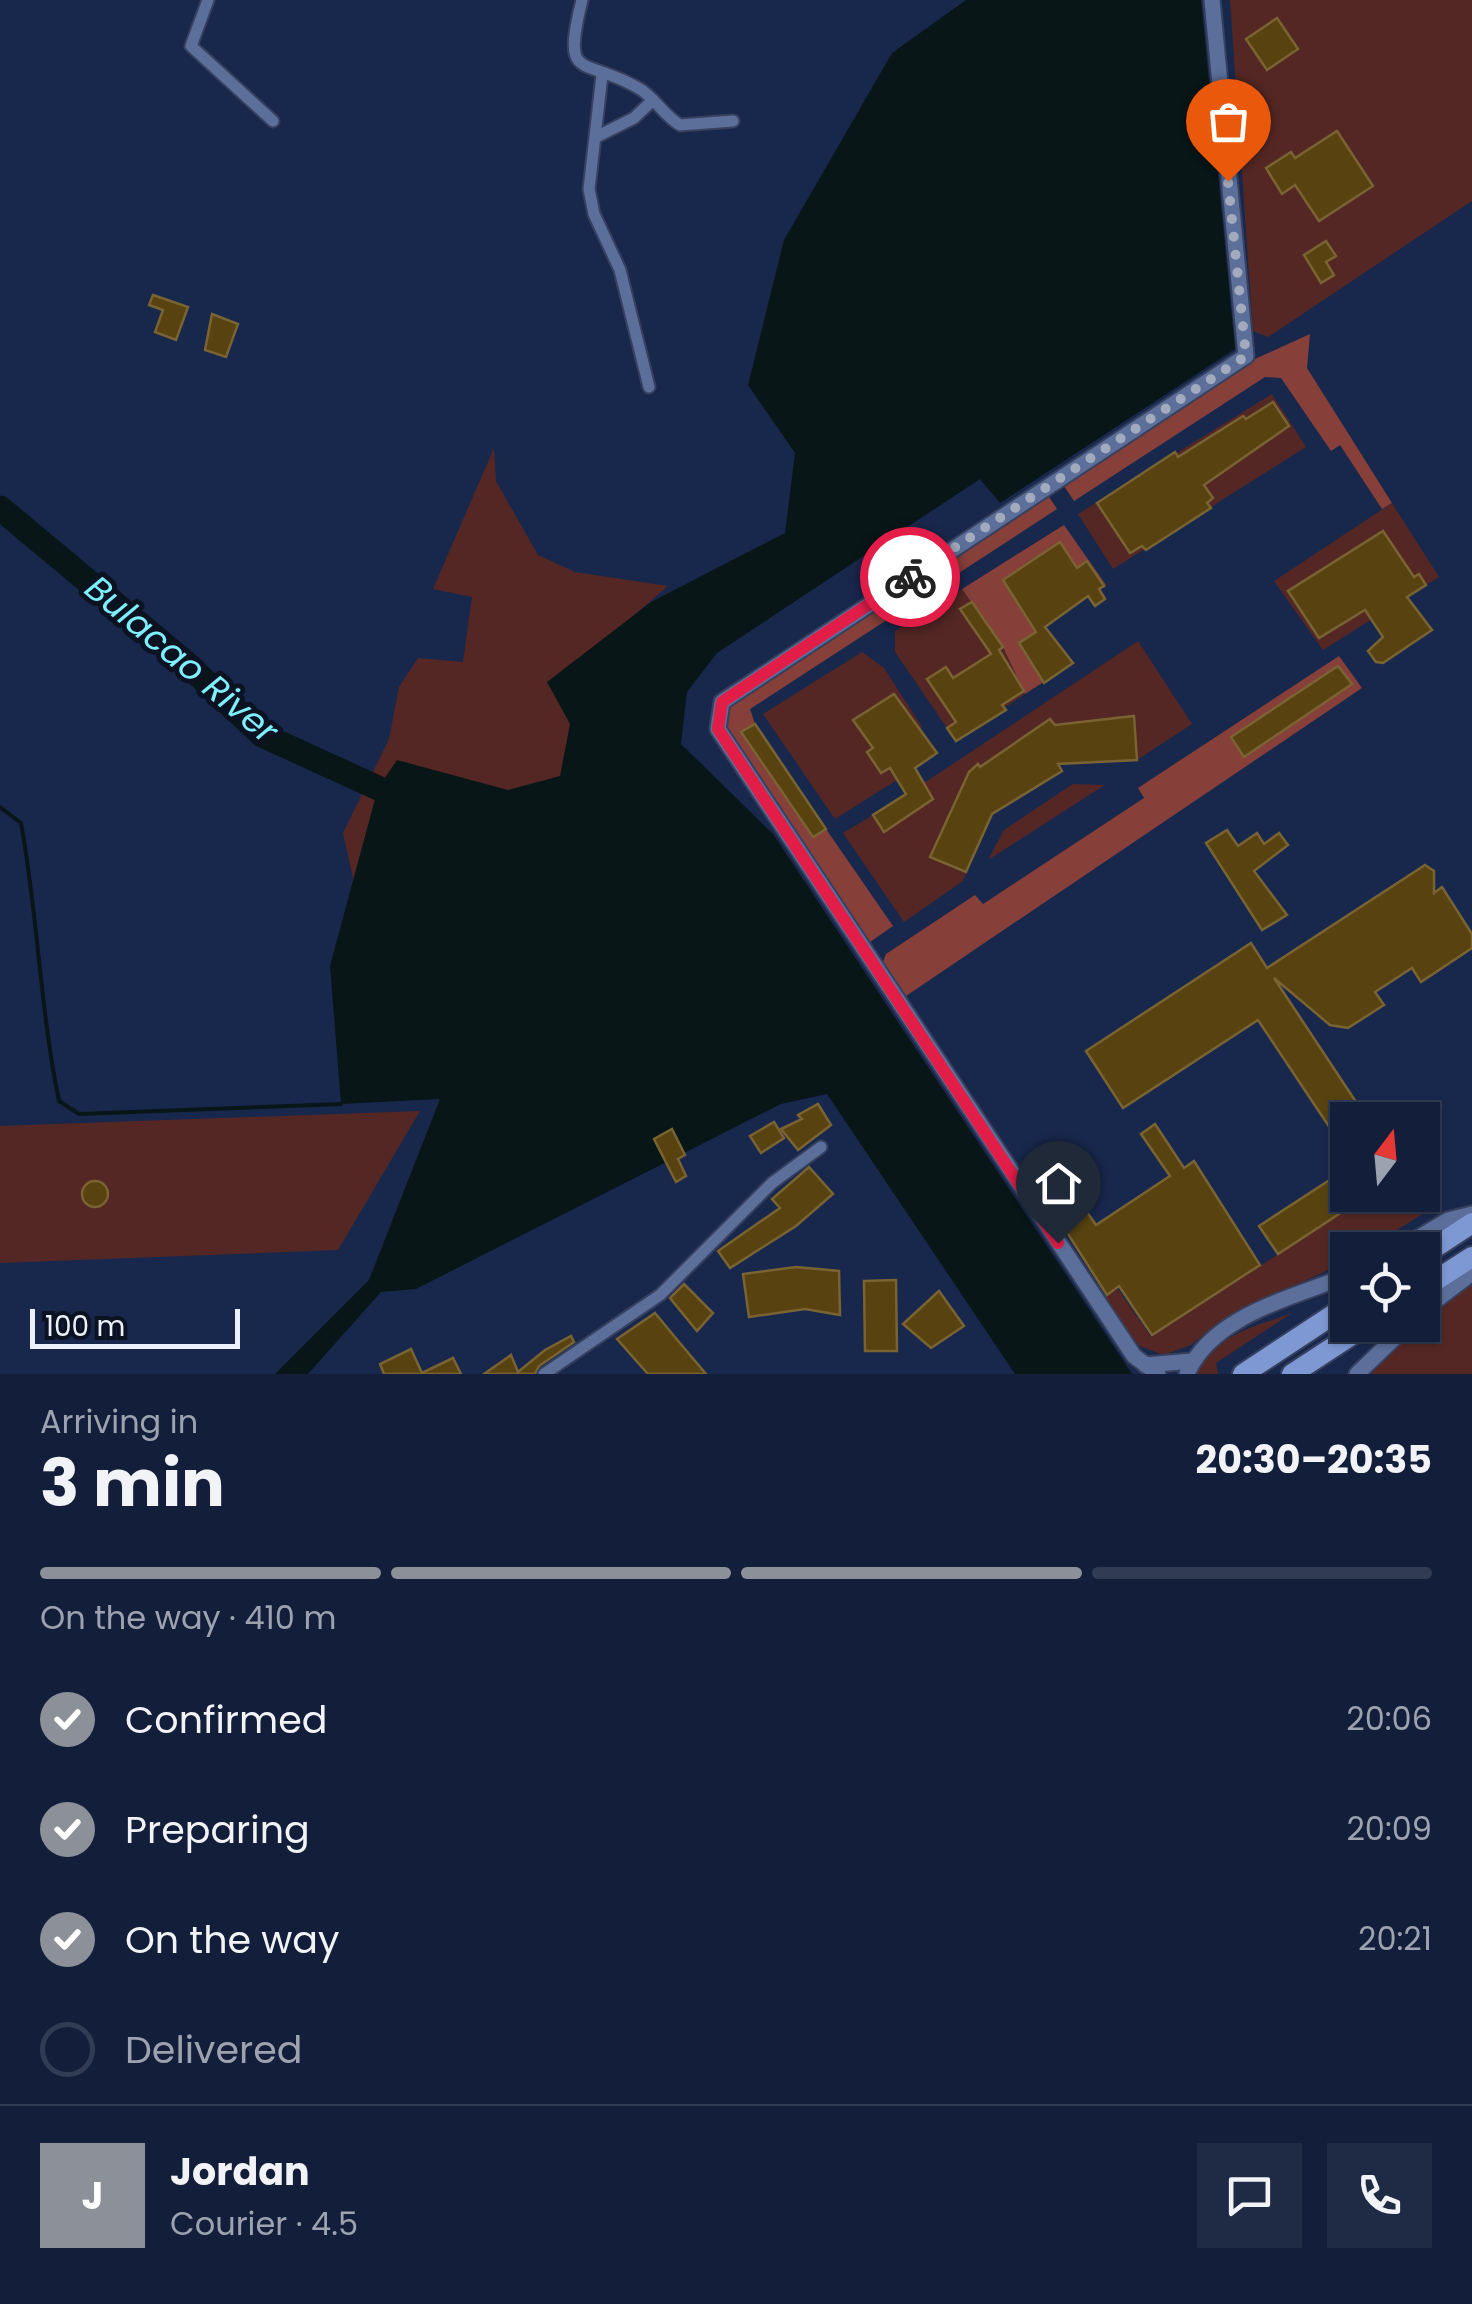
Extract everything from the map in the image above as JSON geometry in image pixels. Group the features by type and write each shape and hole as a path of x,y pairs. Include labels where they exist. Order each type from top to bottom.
{"highway":[{"path":"1440,1244 1472,1223"},
{"path":"1440,1277 1472,1257"},
{"path":"1243,1374 1330,1317"},
{"path":"1292,1374 1341,1342"}],"street":[{"path":"208,0 191,46 273,121"},
{"path":"582,0 572,39 574,56 586,70 644,91 680,125 733,121"},
{"path":"1212,0 1246,356 722,702 717,715 718,729 1123,1340 1151,1369 1190,1367 1229,1326 1330,1283"},
{"path":"602,75 598,136 588,176 592,202 620,270 649,386"},
{"path":"598,136 634,118 653,100"},
{"path":"544,1374 660,1295 772,1183 821,1147"},
{"path":"1428,1232 1448,1220 1472,1214"},
{"path":"1440,1297 1472,1273"},
{"path":"1357,1374 1390,1342"}],"shaded area":[{"path":"966,0 1201,0 1235,349 1000,503 980,479 717,653 687,692 681,744 773,834 1132,1374 1015,1374 827,1094 781,1104 416,1289 381,1292 308,1374 275,1374 369,1280 440,1099 341,1104 330,966 378,788 397,760 508,790 560,776 570,724 547,682 651,602 785,533 795,453 748,385 784,240 892,53"},
{"path":"1230,0 1472,0 1472,201 1268,337 1253,331"},
{"path":"1310,334 1307,368 1392,503 1382,509 1340,445 1331,451 1281,378 1265,377 1074,501 1062,483 1255,359"},
{"path":"1272,394 1306,447 1113,569 1078,514"},
{"path":"494,448 496,481 538,555 575,572 668,586 564,676 581,764 364,927 343,833 389,739 399,687 418,658 463,662 472,597 433,589"},
{"path":"1047,494 1057,509 750,709 755,724 742,732 813,836 826,829 893,926 870,942 726,730 726,713 733,704"},
{"path":"1392,503 1439,577 1323,650 1274,581"},
{"path":"1064,525 1106,585 1045,627 1073,663 1025,694 1003,647 962,589"},
{"path":"962,589 1003,647 1025,694 956,741 895,652 895,631"},
{"path":"1138,641 1192,724 1137,760 1059,764 997,804 963,881 904,922 843,833 873,815 885,831 933,799 924,783"},
{"path":"862,652 884,668 922,727 917,730 894,694 853,719 871,741 881,772 890,768 897,780 835,819 763,714"},
{"path":"1339,656 1362,688 906,996 883,962 886,954 975,895 983,904 1144,798 1138,788"},
{"path":"1073,784 1105,785 988,860 1004,830"},
{"path":"420,1111 338,1250 0,1263 0,1126"},
{"path":"1343,1212 1426,1212 1394,1232 1330,1232 1330,1269 1223,1320 1191,1345 1164,1355 1139,1346 1105,1297 1118,1289 1151,1337"},
{"path":"1472,1285 1472,1374 1371,1374 1402,1342 1440,1342 1440,1305"},
{"path":"1292,1313 1216,1363 1218,1374 1197,1374 1225,1341"}],"building":[{"path":"1277,18 1298,49 1267,70 1246,39"},
{"path":"1337,131 1373,186 1319,221 1295,185 1282,194 1266,168 1291,152 1295,158"},
{"path":"1326,241 1336,256 1326,262 1334,275 1321,283 1304,255"},
{"path":"153,295 188,307 176,340 155,332 163,310 149,305"},
{"path":"212,314 238,324 226,357 205,350"},
{"path":"1273,402 1289,426 1204,485 1213,498 1207,503 1211,508 1146,550 1142,546 1130,553 1097,503 1175,452 1178,457"},
{"path":"1383,531 1414,577 1419,574 1426,585 1407,597 1432,630 1383,663 1376,662 1368,651 1383,637 1365,610 1319,638 1288,591"},
{"path":"1060,542 1077,568 1087,561 1104,586 1099,589 1105,599 1095,606 1088,596 1045,627 1073,663 1044,683 1019,643 1036,632 1003,580"},
{"path":"972,602 1003,647 999,650 1024,691 1002,705 1006,710 956,741 947,728 956,722 927,679 946,667 953,678 991,654 960,609"},
{"path":"1338,666 1352,684 1244,757 1231,737"},
{"path":"894,694 937,753 915,768 933,799 884,832 873,815 906,794 890,768 881,773 867,752 873,748 853,720"},
{"path":"1134,716 1137,760 1058,764 1062,771 992,814 966,872 930,857 969,772 978,764 980,767 1050,719 1055,725"},
{"path":"755,724 826,829 813,837 741,732"},
{"path":"1227,830 1238,846 1257,833 1264,844 1279,833 1288,845 1254,871 1287,915 1262,930 1206,843"},
{"path":"1425,865 1434,871 1434,893 1442,887 1472,934 1472,948 1421,982 1412,968 1375,992 1384,1005 1348,1028 1330,1025 1274,978 1356,1102 1330,1102 1330,1128 1258,1020 1123,1108 1086,1051 1251,943 1267,968"},
{"path":"818,1104 831,1125 798,1150 781,1129 802,1119 798,1115"},
{"path":"774,1122 784,1138 761,1153 750,1136"},
{"path":"1155,1124 1184,1168 1194,1161 1260,1265 1152,1335 1119,1286 1107,1295 1036,1184 1059,1171 1063,1178 1072,1171 1080,1182 1070,1188 1096,1225 1170,1176 1141,1134"},
{"path":"672,1129 685,1155 678,1159 686,1176 676,1182 654,1139"},
{"path":"809,1167 833,1194 796,1226 730,1268 718,1251 780,1208 772,1199"},
{"path":"1330,1180 1330,1212 1342,1212 1278,1254 1259,1226"},
{"path":"95,1181 104,1185 108,1194 104,1203 95,1207 86,1203 82,1194 86,1185"},
{"path":"796,1267 839,1271 840,1315 805,1309 749,1317 743,1274"},
{"path":"896,1280 897,1351 865,1351 864,1281"},
{"path":"684,1284 713,1313 697,1331 670,1298"},
{"path":"939,1291 964,1326 931,1348 903,1324"},
{"path":"655,1313 706,1374 648,1374 617,1339"},
{"path":"571,1336 574,1342 539,1366 535,1374 484,1374 511,1355 518,1372 545,1350"},
{"path":"411,1349 422,1373 453,1358 461,1374 384,1374 380,1364"}],"waterway":[{"name":"Bulacao River","path":"0,508 186,663 262,735 378,788"},
{"path":"0,807 21,823 59,1101 79,1114 341,1104"}],"way so far":[{"path":"910,577 1246,356 1228,181"}],"route":[{"path":"910,577 722,702 717,715 718,729 1058,1243"}]}
